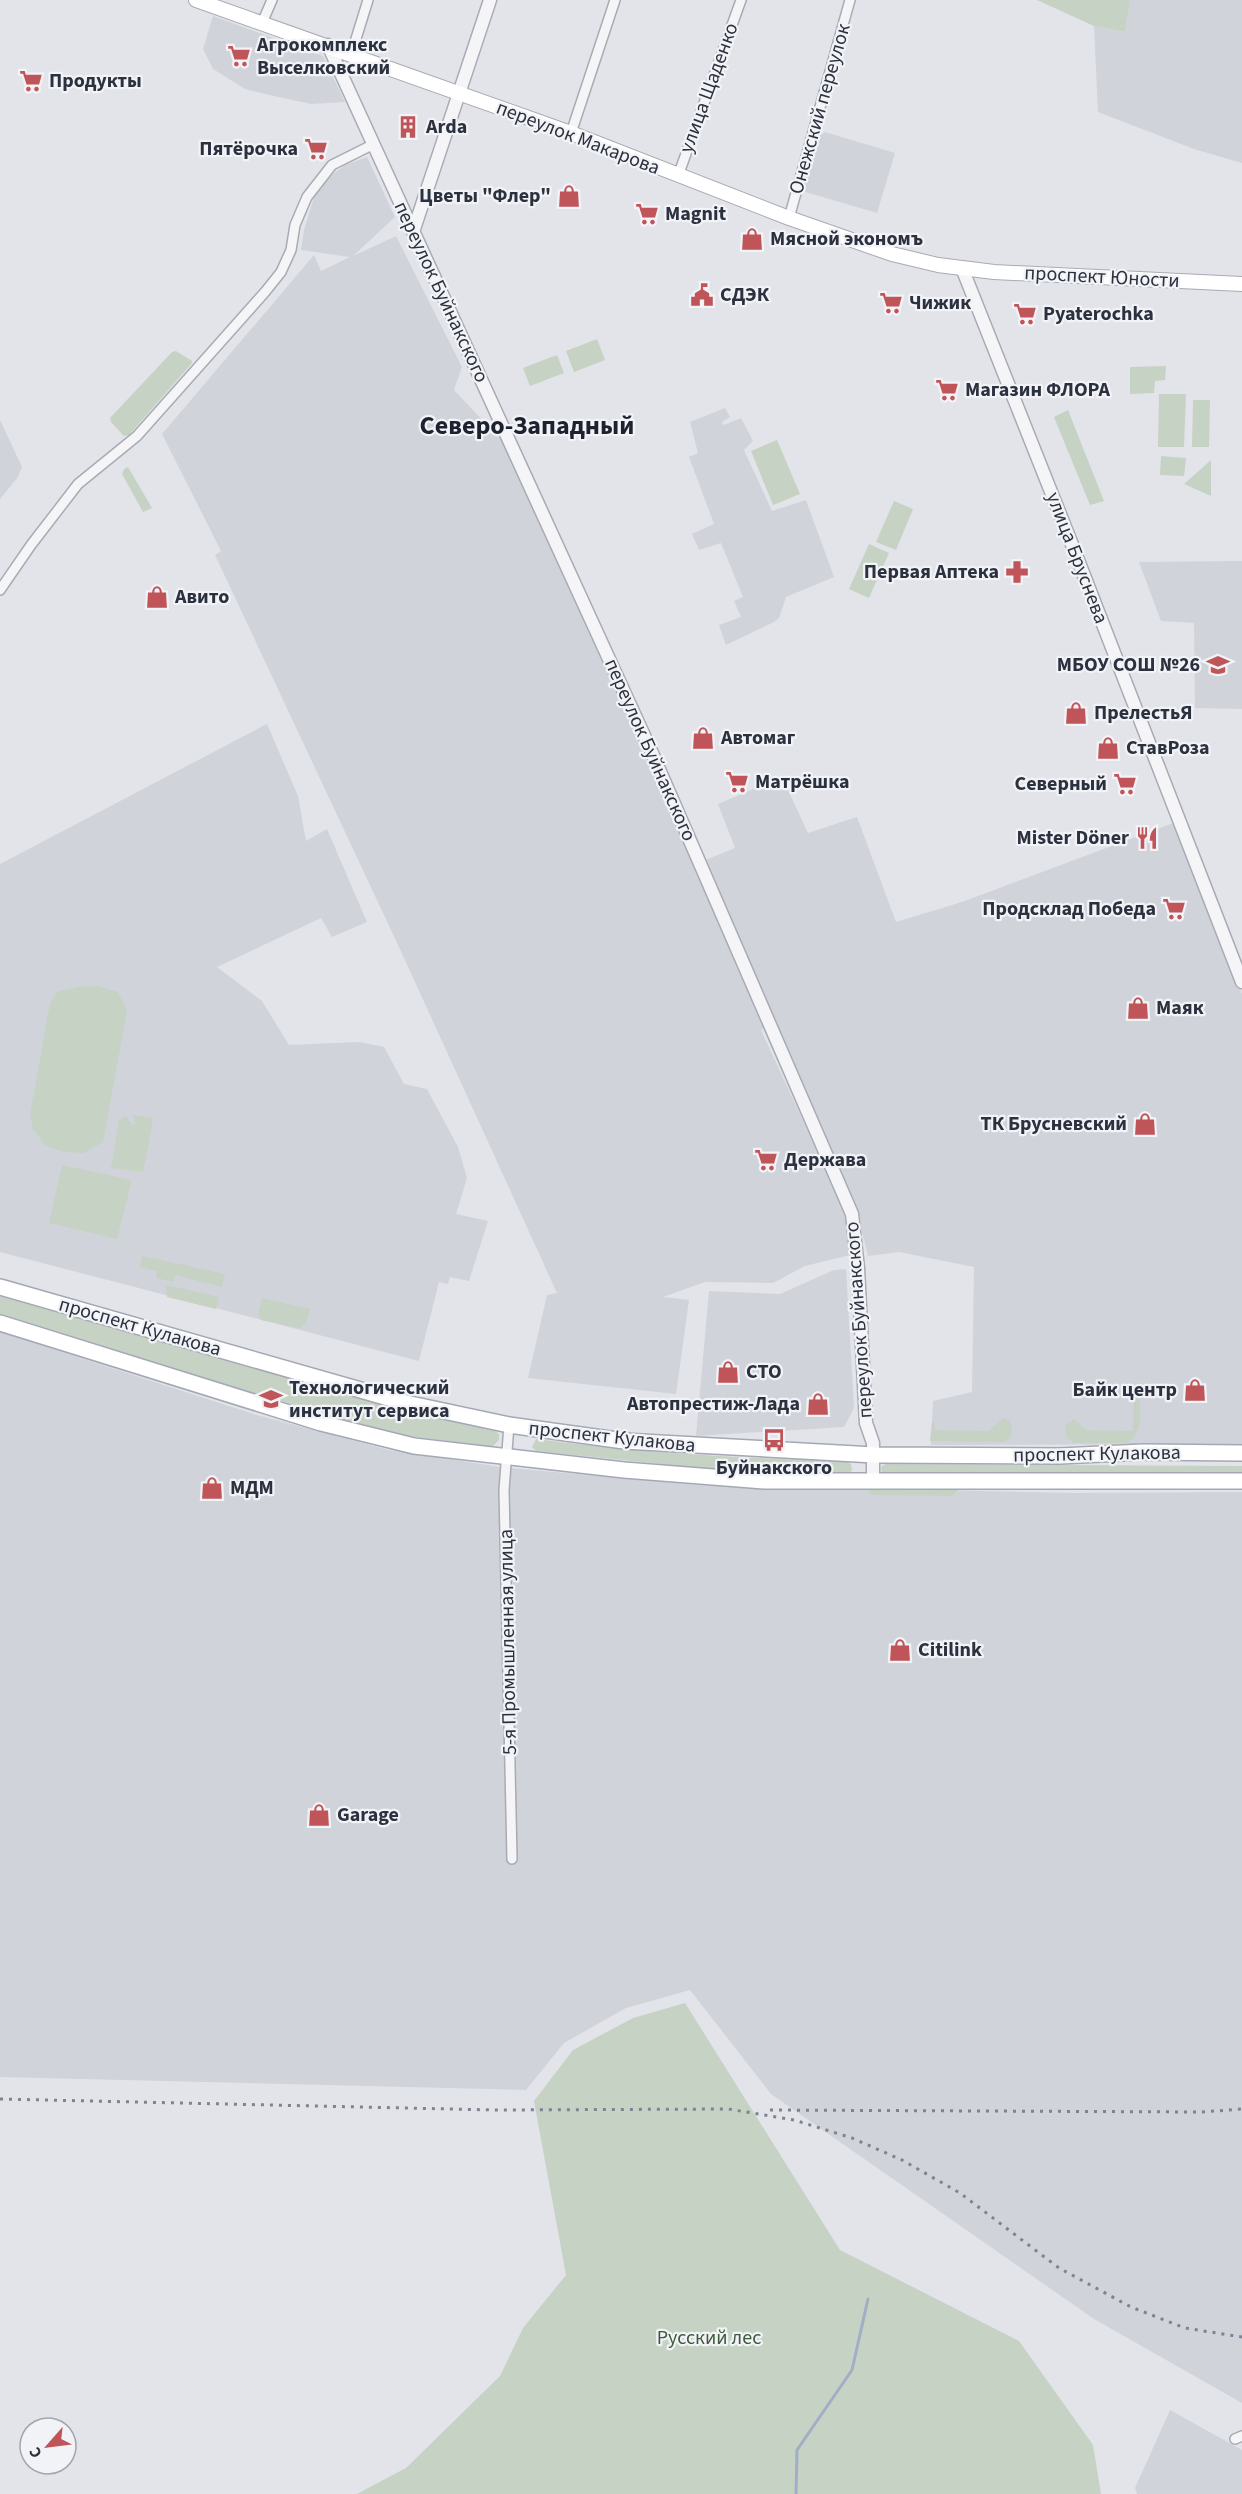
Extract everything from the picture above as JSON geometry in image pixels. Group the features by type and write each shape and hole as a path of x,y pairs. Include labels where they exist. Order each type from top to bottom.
{"main road":[{"name":"переулок Макарова","path":"196,0 571,133 789,218 892,254 962,268"},
{"name":"проспект Юности","path":"962,268 1024,274 1242,284"},
{"name":"проспект Кулакова","path":"0,1287 393,1400 509,1425 624,1441 874,1455 1060,1456 1143,1452 1242,1453"},
{"name":"проспект Кулакова","path":"0,1323 321,1422 414,1446 722,1479 1242,1481"}],"street":[{"path":"262,23 272,0"},
{"path":"351,55 368,0"},
{"path":"413,232 490,0"},
{"path":"571,133 615,0"},
{"name":"улица Щаденко","path":"678,176 741,0"},
{"name":"Онежский переулок","path":"789,218 850,0"},
{"name":"переулок Буйнакского","path":"328,45 652,753 852,1214 858,1268 866,1423 873,1443 874,1455 873,1481"},
{"path":"0,590 31,544 78,484 137,436 265,292 280,272 291,250 296,225 307,198 332,165 372,145"},
{"name":"улица Бруснева","path":"962,268 1242,981"},
{"name":"5-я Промышленная улица","path":"509,1425 505,1457 512,1859"}],"shaded area":[{"path":"1130,0 1242,0 1242,163 1194,149 1098,112 1094,26 1125,32"},
{"path":"213,16 323,56 345,102 311,104 245,89 213,69 203,49"},
{"path":"825,132 895,153 877,213 802,191 817,137"},
{"path":"367,157 395,217 353,256 396,236 462,367 454,390 504,443 766,1027 761,1030 842,1205 850,1255 805,1266 773,1283 705,1282 663,1297 689,1300 676,1394 528,1378 547,1295 557,1293 399,947 215,555 221,551 162,434 314,255 321,271 350,257 301,250 304,230 314,197 328,178 345,165"},
{"path":"725,408 730,417 722,422 724,425 741,418 753,441 744,450 772,511 806,500 834,577 786,597 779,618 774,622 726,645 719,625 741,617 734,601 743,597 721,543 699,550 692,534 714,524 689,457 698,453 690,422"},
{"path":"0,420 22,467 18,477 0,499"},
{"name":"МБОУ СОШ №26","path":"1242,561 1242,709 1195,708 1194,623 1161,621 1139,562"},
{"path":"267,724 298,796 306,841 327,829 367,922 332,937 321,918 217,967 262,1001 289,1045 359,1042 384,1047 404,1084 427,1089 458,1147 467,1178 456,1214 488,1221 469,1281 450,1277 448,1284 439,1282 419,1361 0,1252 0,864"},
{"path":"782,777 808,833 857,817 896,922 962,902 1176,822 1242,994 1242,1444 931,1445 933,1401 972,1392 974,1267 899,1252 868,1256 856,1207 703,861 735,848 718,804"},
{"path":"846,1269 854,1408 844,1427 696,1436 709,1291 780,1294 834,1270"},
{"path":"0,1332 257,1415 389,1450 501,1467 698,1485 1074,1493 1242,1492 1242,2403 1094,2319 771,2094 690,1990 626,2008 564,2043 526,2090 0,2077"},
{"path":"1170,2410 1242,2450 1242,2494 1137,2494 1135,2488"}],"green space":[{"path":"1037,0 1130,0 1125,32 1094,26"},
{"path":"597,339 605,360 574,372 566,351"},
{"path":"176,351 192,363 129,435 124,436 110,418 172,352"},
{"path":"557,355 564,373 530,386 523,368"},
{"path":"1166,366 1165,380 1155,381 1154,393 1130,394 1130,367"},
{"path":"1159,394 1186,394 1184,447 1158,447"},
{"path":"1193,400 1210,400 1209,447 1192,447"},
{"path":"1068,410 1104,501 1090,505 1054,417"},
{"path":"777,440 800,494 773,505 751,451"},
{"path":"1161,456 1186,458 1184,476 1160,475"},
{"path":"1211,460 1211,496 1184,484"},
{"path":"128,467 152,508 143,512 122,474"},
{"path":"894,501 913,509 896,550 876,542"},
{"path":"869,544 889,553 869,598 849,589"},
{"path":"98,986 118,992 127,1011 103,1142 84,1153 63,1152 45,1145 33,1129 30,1115 50,1003 57,992 78,987"},
{"path":"132,1115 152,1118 143,1172 111,1168 119,1120 126,1116 132,1125 136,1123"},
{"path":"62,1165 132,1180 117,1239 49,1223"},
{"path":"142,1256 225,1274 222,1287 175,1275 174,1282 156,1278 157,1271 140,1267"},
{"path":"166,1285 219,1297 216,1309 167,1297"},
{"path":"0,1296 356,1398 494,1430 499,1434 499,1440 493,1446 488,1446 408,1436 356,1424 0,1315"},
{"path":"262,1298 310,1309 306,1323 300,1328 261,1320 258,1314"},
{"path":"1134,1397 1140,1397 1140,1423 1136,1434 1127,1443 1073,1443 1066,1435 1065,1425 1074,1419 1086,1430 1133,1431"},
{"path":"1003,1418 1010,1421 1012,1427 1012,1433 1005,1442 930,1441 932,1422 934,1422 935,1430 989,1431"},
{"path":"536,1439 691,1454 846,1461 851,1464 852,1471 845,1474 748,1473 536,1451 532,1447"},
{"path":"886,1464 1242,1466 1242,1478 886,1474 882,1473 881,1467"},
{"path":"865,1486 962,1486 952,1496 871,1495"},
{"name":"Русский лес","path":"685,2003 840,2250 1019,2341 1093,2445 1101,2494 357,2494 406,2468 500,2376 523,2328 566,2275 534,2101 573,2050 633,2018"}],"waterway":[{"path":"796,2494 797,2450 852,2370 868,2299"}],"railway":[{"path":"0,2099 496,2110 728,2109 794,2120 852,2138 902,2160 960,2193 1059,2268 1131,2307 1185,2328 1242,2337"},
{"path":"770,2110 1202,2112 1242,2109"}],"place":[{"name":"Агрокомплекс Выселковский","path":"239,56"},
{"name":"Продукты","path":"31,81"},
{"name":"Arda","path":"408,127"},
{"name":"Пятёрочка","path":"316,149"},
{"name":"Цветы \"Флер\"","path":"569,196"},
{"name":"Magnit","path":"647,214"},
{"name":"Мясной экономъ","path":"752,239"},
{"name":"СДЭК","path":"702,295"},
{"name":"Чижик","path":"891,303"},
{"name":"Pyaterochka","path":"1025,314"},
{"name":"Магазин ФЛОРА","path":"947,390"},
{"name":"Первая Аптека","path":"1017,572"},
{"name":"Авито","path":"157,597"},
{"name":"МБОУ СОШ №26","path":"1218,665"},
{"name":"ПрелестьЯ","path":"1076,713"},
{"name":"Автомаг","path":"703,738"},
{"name":"СтавРоза","path":"1108,748"},
{"name":"Матрёшка","path":"737,782"},
{"name":"Северный","path":"1125,784"},
{"name":"Mister Döner","path":"1147,838"},
{"name":"Продсклад Победа","path":"1174,909"},
{"name":"Маяк","path":"1138,1008"},
{"name":"ТК Брусневский","path":"1145,1124"},
{"name":"Держава","path":"766,1160"},
{"name":"СТО","path":"728,1372"},
{"name":"Байк центр","path":"1195,1390"},
{"name":"Технологический институт сервиса","path":"271,1399"},
{"name":"Автопрестиж-Лада","path":"818,1404"},
{"name":"Буйнакского","path":"774,1440"},
{"name":"МДМ","path":"212,1488"},
{"name":"Citilink","path":"900,1650"},
{"name":"Garage","path":"319,1815"}],"district":[{"name":"Северо-Западный","path":"527,425"}]}
